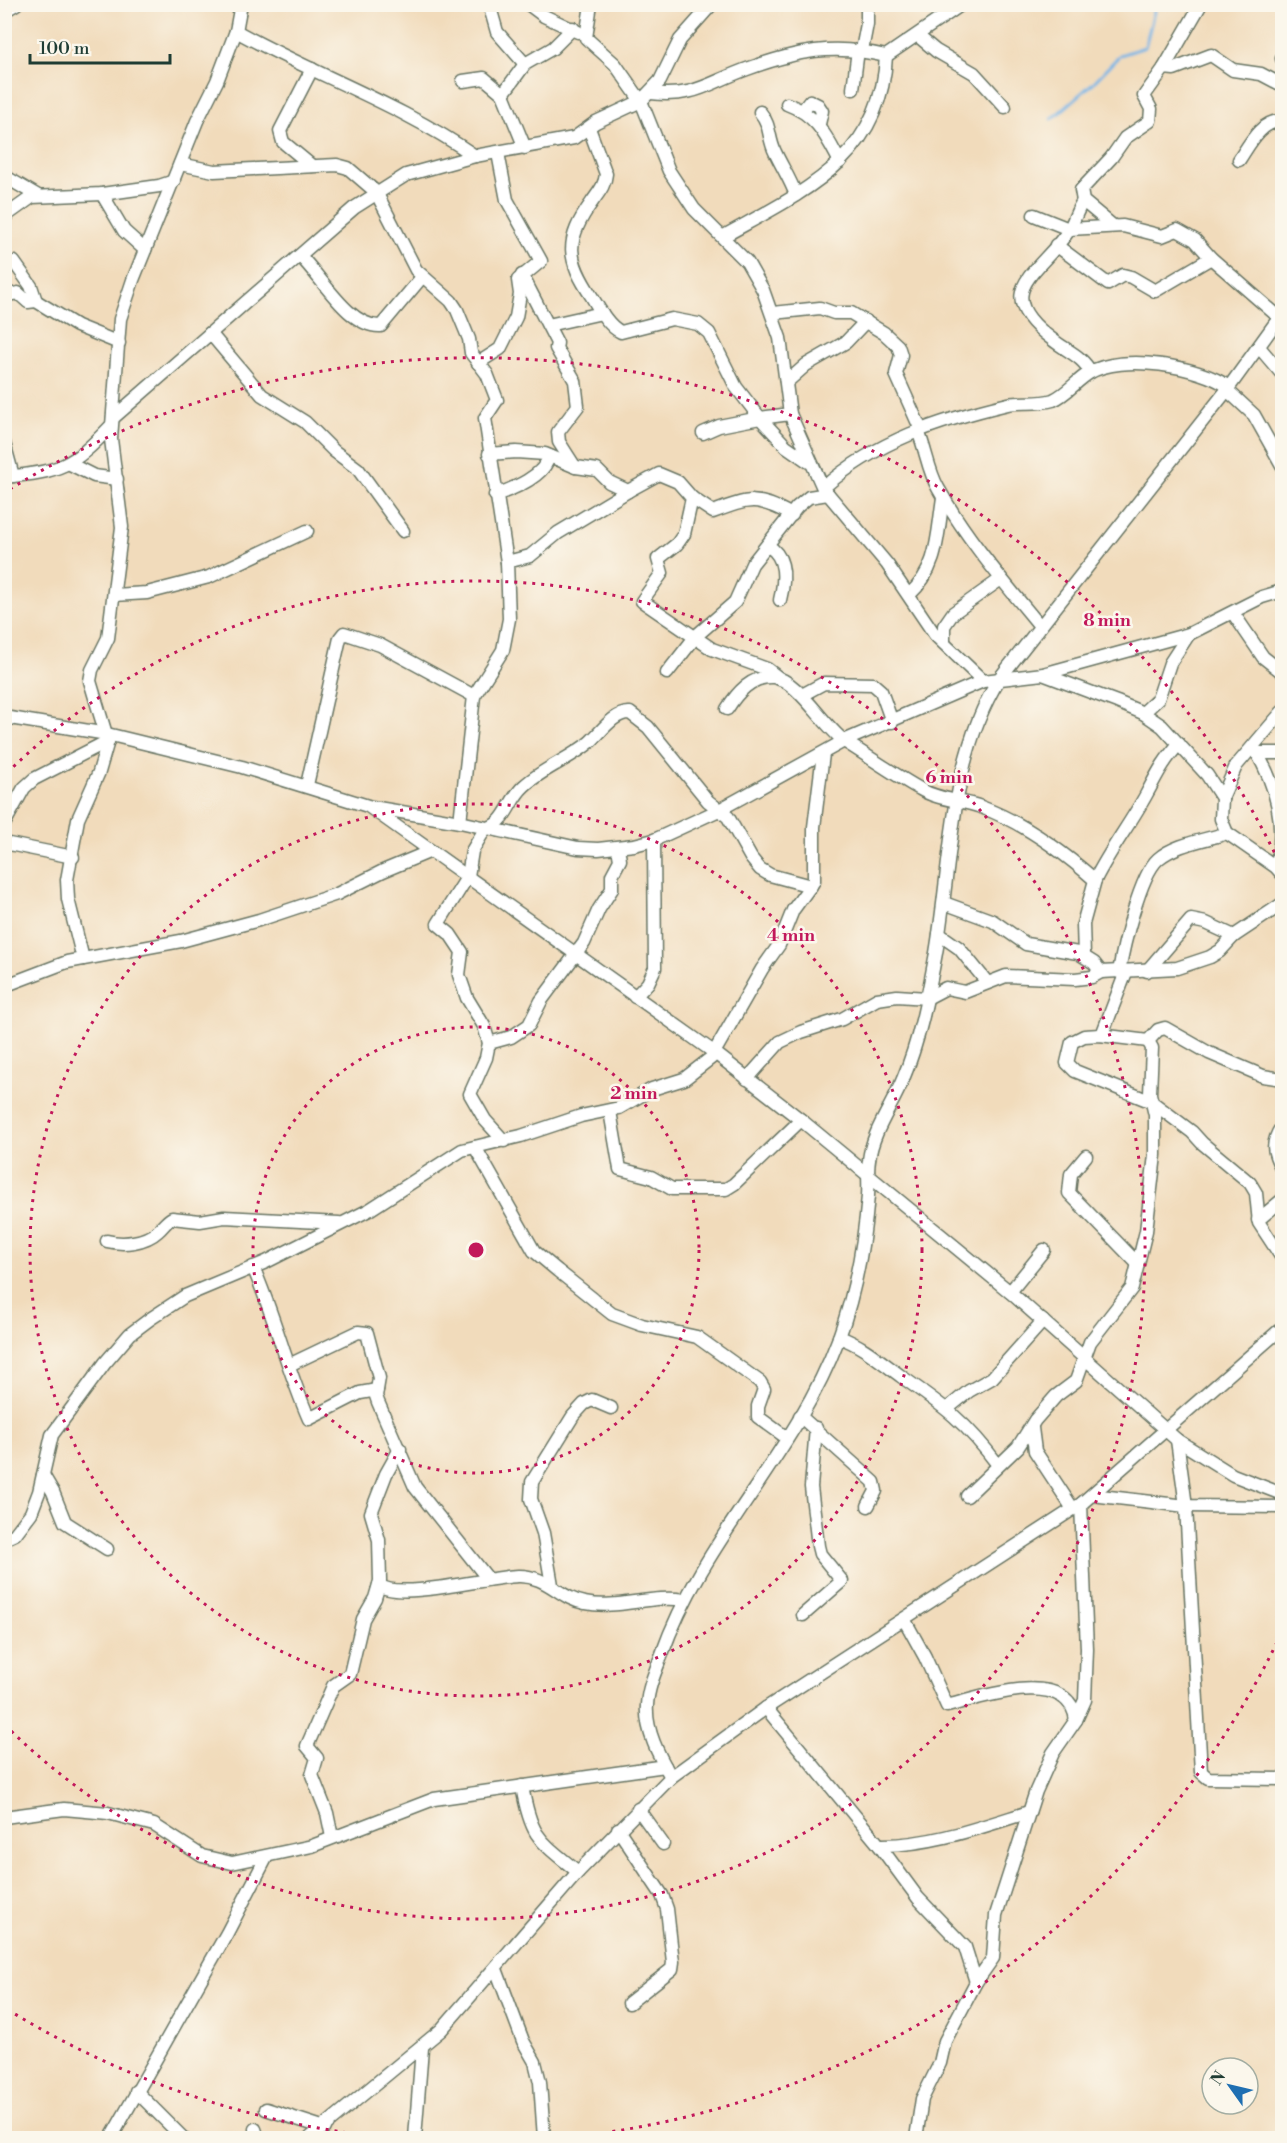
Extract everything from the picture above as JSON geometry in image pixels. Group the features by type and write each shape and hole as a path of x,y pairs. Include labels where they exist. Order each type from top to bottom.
{"street":[{"path":"4,10 16,4"},
{"path":"82,959 66,890 78,819 99,772 108,737 90,681 108,638 122,527 112,422 120,319 197,121 217,81 236,31 241,4"},
{"path":"489,4 497,32 525,64"},
{"path":"528,4 544,16 573,28 586,38 646,97 669,171 694,209 724,236 747,262 772,313 788,381 790,414 810,463 826,491 944,643 984,681"},
{"path":"586,38 591,4"},
{"path":"4,443 9,477 36,475 70,464 112,422 210,333 376,192 406,175 475,156 574,138 646,97 660,81 680,40 712,4"},
{"path":"853,89 867,24 867,4"},
{"path":"646,97 689,93 747,69 818,49 860,50 886,56 962,4"},
{"path":"1090,372 1086,362 1059,345 1026,315 1022,303 1022,291 1027,279 1069,229 1083,201 1082,190 1089,180 1111,158 1125,138 1150,121 1151,109 1144,96 1164,69 1201,4"},
{"path":"503,94 525,64 553,48 573,28"},
{"path":"236,31 387,103 475,156"},
{"path":"918,36 932,48 974,73 1005,107"},
{"path":"1164,69 1174,69 1211,55 1233,70 1261,74 1282,85"},
{"path":"724,236 796,195 840,162 856,145 874,116 885,80 886,56"},
{"path":"312,69 279,131 283,142 312,166"},
{"path":"463,81 484,78 503,94 525,148"},
{"path":"788,104 803,110 819,124 840,162"},
{"path":"760,112 766,120 775,153 787,172 796,195"},
{"path":"1239,160 1260,132 1268,125 1282,121"},
{"path":"589,128 606,174 605,182 576,227 571,240 571,252 578,276 602,313 621,332 631,332 672,319 698,324 709,333 736,387 760,418 786,446 810,463"},
{"path":"478,363 500,349 518,310 520,294 517,285 522,276 539,264 541,258 507,200 498,153"},
{"path":"180,164 214,171 337,165 348,168 376,192 410,261 422,277 451,301 469,339 471,353 487,374 496,400 485,418 507,562 509,619 504,645 474,696 460,822"},
{"path":"4,176 38,196"},
{"path":"5,217 26,199 38,196 102,194 159,186 174,181"},
{"path":"102,194 124,231 145,250"},
{"path":"1083,201 1113,226"},
{"path":"668,1771 649,1725 647,1705 650,1685 669,1633 685,1600 800,1416 839,1337 849,1309 856,1275 869,1160 873,1145 904,1077 927,998 944,903 964,763 974,728 999,679 1228,388 1281,316 1210,258 1186,233 1177,230 1162,236 1113,226 1091,230 1069,229 1034,215"},
{"path":"1056,245 1108,284 1123,276 1131,277 1155,291 1210,258"},
{"path":"300,256 356,319 372,327 381,326 422,277"},
{"path":"14,262 31,286 36,301"},
{"path":"522,276 557,343 556,348 577,390 578,406 558,432 559,442 576,467"},
{"path":"4,296 18,293 28,302 36,301 77,326 118,343"},
{"path":"772,313 820,308 834,313 851,313 866,321 898,345 901,355 896,374 919,430 931,473 943,498 1001,579 1040,626"},
{"path":"548,325 602,313"},
{"path":"788,381 806,365 846,342 866,321"},
{"path":"210,333 262,395 306,422 334,451 358,469 403,531"},
{"path":"1259,347 1282,375"},
{"path":"667,673 696,636 735,602 752,564 809,497 826,491 851,466 905,434 1009,404 1052,400 1090,372 1131,363 1164,365 1205,373 1228,388 1254,415 1282,465"},
{"path":"704,433 719,426 790,414"},
{"path":"489,454 516,452 549,456 576,467 597,470 609,482 628,491"},
{"path":"495,495 532,477 545,466 549,456"},
{"path":"70,464 94,476 117,479"},
{"path":"507,562 530,556 558,533 659,474 678,482 692,498 713,512 755,499 774,504 792,515"},
{"path":"692,498 684,534 658,559 662,573 641,598 643,604 696,636 712,649 767,669 802,695 844,741 920,790 958,800 1012,819 1095,880"},
{"path":"909,595 925,579 932,564 943,498"},
{"path":"114,595 147,593 209,577 307,531"},
{"path":"768,546 782,558 780,600"},
{"path":"944,643 944,626 953,614 1001,579"},
{"path":"4,717 108,737 307,785 368,806 460,822 578,848 618,848 654,840 719,810 844,741 984,681 1042,675 1189,634 1262,597 1282,591"},
{"path":"1233,613 1244,633 1263,657 1282,672"},
{"path":"307,785 340,638 344,633 381,645 474,696"},
{"path":"1143,713 1158,699 1170,663 1189,634"},
{"path":"1042,675 1084,688 1143,713 1179,744 1222,798"},
{"path":"727,709 744,686 773,677 781,680"},
{"path":"802,695 824,683 873,684 881,692 892,722"},
{"path":"1280,871 1227,833 1221,819 1222,798 1236,766 1255,750 1282,712"},
{"path":"504,1141 488,1125 470,1094 489,1043 484,1026 467,998 459,975 462,952 450,934 438,924 468,876 471,851 485,829 494,827 501,821 523,786 570,757 625,713 635,716 648,727 708,801 728,817 751,858 765,872 811,886"},
{"path":"4,824 24,788 34,779 108,737"},
{"path":"1084,956 1083,924 1095,880 1110,849 1147,794 1157,771 1179,744"},
{"path":"1255,750 1282,753"},
{"path":"1255,750 1272,780 1278,806 1281,837 1280,871"},
{"path":"4,1539 12,1536 31,1513 52,1435 105,1363 130,1334 185,1296 253,1267 386,1200 454,1155 581,1116 610,1111 652,1089 684,1079 715,1053 762,969 779,945 793,910 811,886 815,875 814,827 823,754"},
{"path":"368,806 715,1053 801,1120 1010,1292 1177,1440 1233,1475 1282,1494"},
{"path":"1102,1035 1123,972 1132,918 1155,862 1175,850 1227,833"},
{"path":"635,997 648,983 655,968 654,840"},
{"path":"4,843 73,857"},
{"path":"489,1043 511,1037 529,1025 541,1001 576,954 612,889 612,875 620,860 618,848"},
{"path":"4,986 82,959 181,941 260,920 337,894 431,851"},
{"path":"944,903 993,921 1026,944 1067,950 1084,956 1101,972"},
{"path":"747,1079 770,1051 789,1037 834,1023 882,998 927,998 946,988 965,992 986,981 1006,976 1083,978 1101,972 1177,968 1210,957 1220,951 1234,936 1282,904"},
{"path":"1147,971 1191,920 1206,923 1234,936"},
{"path":"939,933 959,948 986,981"},
{"path":"1148,1041 1158,1030 1165,1028 1209,1053 1263,1076 1282,1079"},
{"path":"1148,1041 1084,1035 1072,1042 1068,1058 1070,1068 1152,1102 1192,1132 1250,1183 1256,1193 1258,1220 1282,1258"},
{"path":"967,1496 1018,1447 1056,1396 1076,1381 1083,1357 1095,1335 1132,1288 1138,1264 1155,1155 1152,1048 1148,1041"},
{"path":"610,1111 620,1169 680,1190 726,1189 801,1120"},
{"path":"1282,1126 1273,1143 1273,1152 1282,1169"},
{"path":"475,1147 534,1251 612,1314 652,1328 697,1337 751,1376 763,1385 764,1389 758,1406 758,1418 787,1438"},
{"path":"1086,1156 1071,1174 1069,1193 1138,1264"},
{"path":"1258,1220 1282,1200"},
{"path":"107,1241 123,1243 145,1238 158,1231 172,1218 200,1221 224,1217 339,1223"},
{"path":"1010,1292 1044,1250"},
{"path":"253,1267 276,1323 309,1419 360,1393 377,1390"},
{"path":"948,1408 969,1391 988,1382 1043,1321"},
{"path":"310,2139 422,2048 496,1969 578,1872 638,1809 668,1771 1092,1496 1282,1328"},
{"path":"289,1365 363,1331 369,1337 380,1378 377,1390 378,1402 415,1487 488,1579"},
{"path":"839,1337 874,1354 948,1408 961,1420 998,1465"},
{"path":"552,1585 543,1533 531,1498 534,1475 580,1407 592,1400 611,1408"},
{"path":"800,1416 874,1482 876,1491 868,1506"},
{"path":"803,1615 842,1581 820,1554 818,1546 811,1487 816,1428"},
{"path":"916,2139 922,2099 940,2062 951,2028 976,1982 993,1958 996,1914 1029,1812 1053,1753 1076,1720 1083,1704 1087,1684 1077,1506 1035,1451 1032,1428"},
{"path":"1177,1440 1186,1506 1201,1772 1208,1778 1282,1779"},
{"path":"332,1837 327,1813 312,1776 317,1758 307,1746 333,1686 350,1674 363,1619 375,1598 379,1585 379,1544 371,1513 386,1474 400,1449"},
{"path":"42,1475 53,1492 65,1522 107,1549"},
{"path":"1092,1496 1186,1506 1282,1507"},
{"path":"379,1585 386,1590 432,1590 488,1579 525,1576 552,1585 575,1600 590,1604 624,1604 662,1598 685,1600"},
{"path":"904,1619 925,1657 947,1706 1008,1692 1042,1688 1051,1690 1069,1702 1075,1710 1076,1720"},
{"path":"766,1708 879,1845 918,1898 964,1947 976,1982"},
{"path":"4,1817 64,1809 101,1811 153,1825 202,1856 218,1862 232,1863 296,1851 434,1799 522,1786 668,1771"},
{"path":"522,1786 528,1820 534,1833 543,1844 578,1872"},
{"path":"638,1809 663,1845"},
{"path":"879,1845 898,1845 947,1836 1029,1812"},
{"path":"618,1829 665,1902 673,1962 672,1969 629,2003"},
{"path":"111,2139 136,2091 191,1999 266,1858"},
{"path":"496,1969 523,2041 535,2062 540,2082 544,2139"},
{"path":"415,2139 422,2048"},
{"path":"136,2091 183,2139"},
{"path":"266,2109 324,2127"}],"waterway":[{"path":"1052,119 1092,84 1120,55 1145,47 1156,4"}]}
